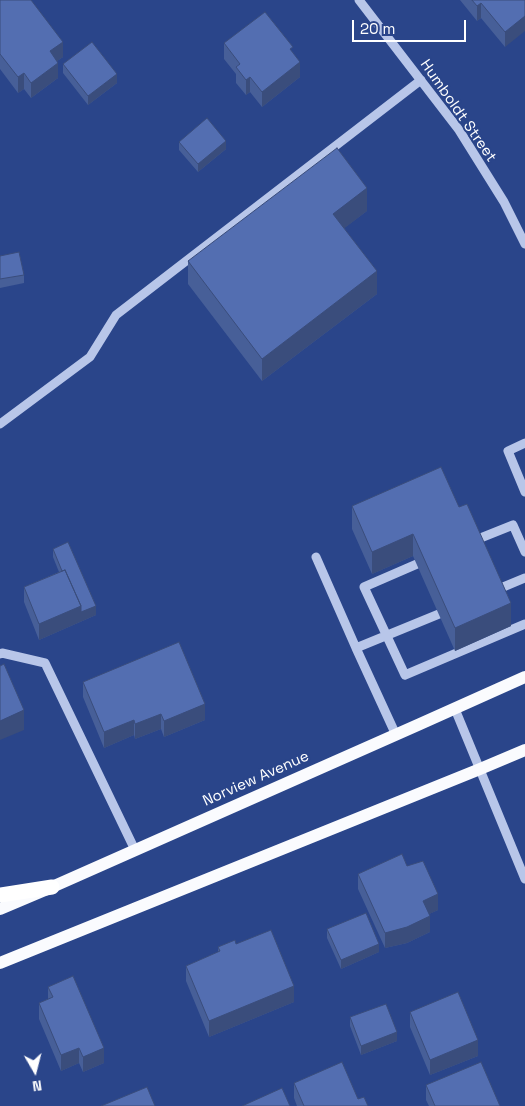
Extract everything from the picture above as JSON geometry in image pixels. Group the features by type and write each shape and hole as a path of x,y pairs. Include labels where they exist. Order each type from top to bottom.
{"highway":[{"path":"0,895 52,887"}],"main road":[{"name":"Norview Avenue","path":"0,909 525,677"},
{"path":"0,963 525,750"}],"street":[{"name":"Humboldt Street","path":"359,0 459,130 504,202 525,244"},
{"path":"0,424 90,357 116,315 421,80"},
{"path":"525,443 508,451 525,492"},
{"path":"473,541 513,524 525,552"},
{"path":"316,557 396,735"},
{"path":"417,564 364,587 405,675 525,624"},
{"path":"496,590 525,578"},
{"path":"356,648 439,614"},
{"path":"0,654 45,663 135,850"},
{"path":"455,709 525,879"}],"building":[{"path":"0,0 31,0 63,42 50,51 58,63 31,83 24,73 18,77 0,54"},
{"path":"472,0 525,0 525,16 505,32 481,3 477,6"},
{"path":"265,12 293,47 290,49 300,62 262,92 250,77 246,80 236,67 240,64 224,43"},
{"path":"92,42 117,74 88,96 63,64"},
{"path":"207,118 226,141 198,164 179,142"},
{"path":"337,148 367,188 333,214 377,271 262,359 188,261"},
{"path":"19,252 24,275 0,279 0,256"},
{"path":"441,467 459,507 467,504 511,603 455,628 413,534 372,552 352,506"},
{"path":"68,542 96,606 81,612 81,606 65,570 62,571 53,549"},
{"path":"65,570 81,606 39,624 24,587"},
{"path":"179,642 205,704 164,721 161,714 135,724 134,720 104,732 83,682"},
{"path":"4,664 24,710 0,721 0,666"},
{"path":"402,854 407,866 423,861 438,894 423,901 430,916 407,927 385,933 358,874"},
{"path":"366,913 379,944 341,960 327,929"},
{"path":"271,930 294,986 209,1021 186,966 220,951 218,947 235,940 236,944"},
{"path":"73,976 104,1048 83,1057 79,1048 61,1055 39,1003 53,997 48,987"},
{"path":"458,992 478,1040 430,1060 410,1012"},
{"path":"386,1004 397,1032 361,1046 350,1017"},
{"path":"342,1062 358,1099 364,1097 368,1106 304,1106 294,1083"},
{"path":"481,1062 500,1106 435,1106 426,1085"},
{"path":"147,1087 155,1106 101,1106"},
{"path":"282,1088 290,1106 242,1106"}]}
